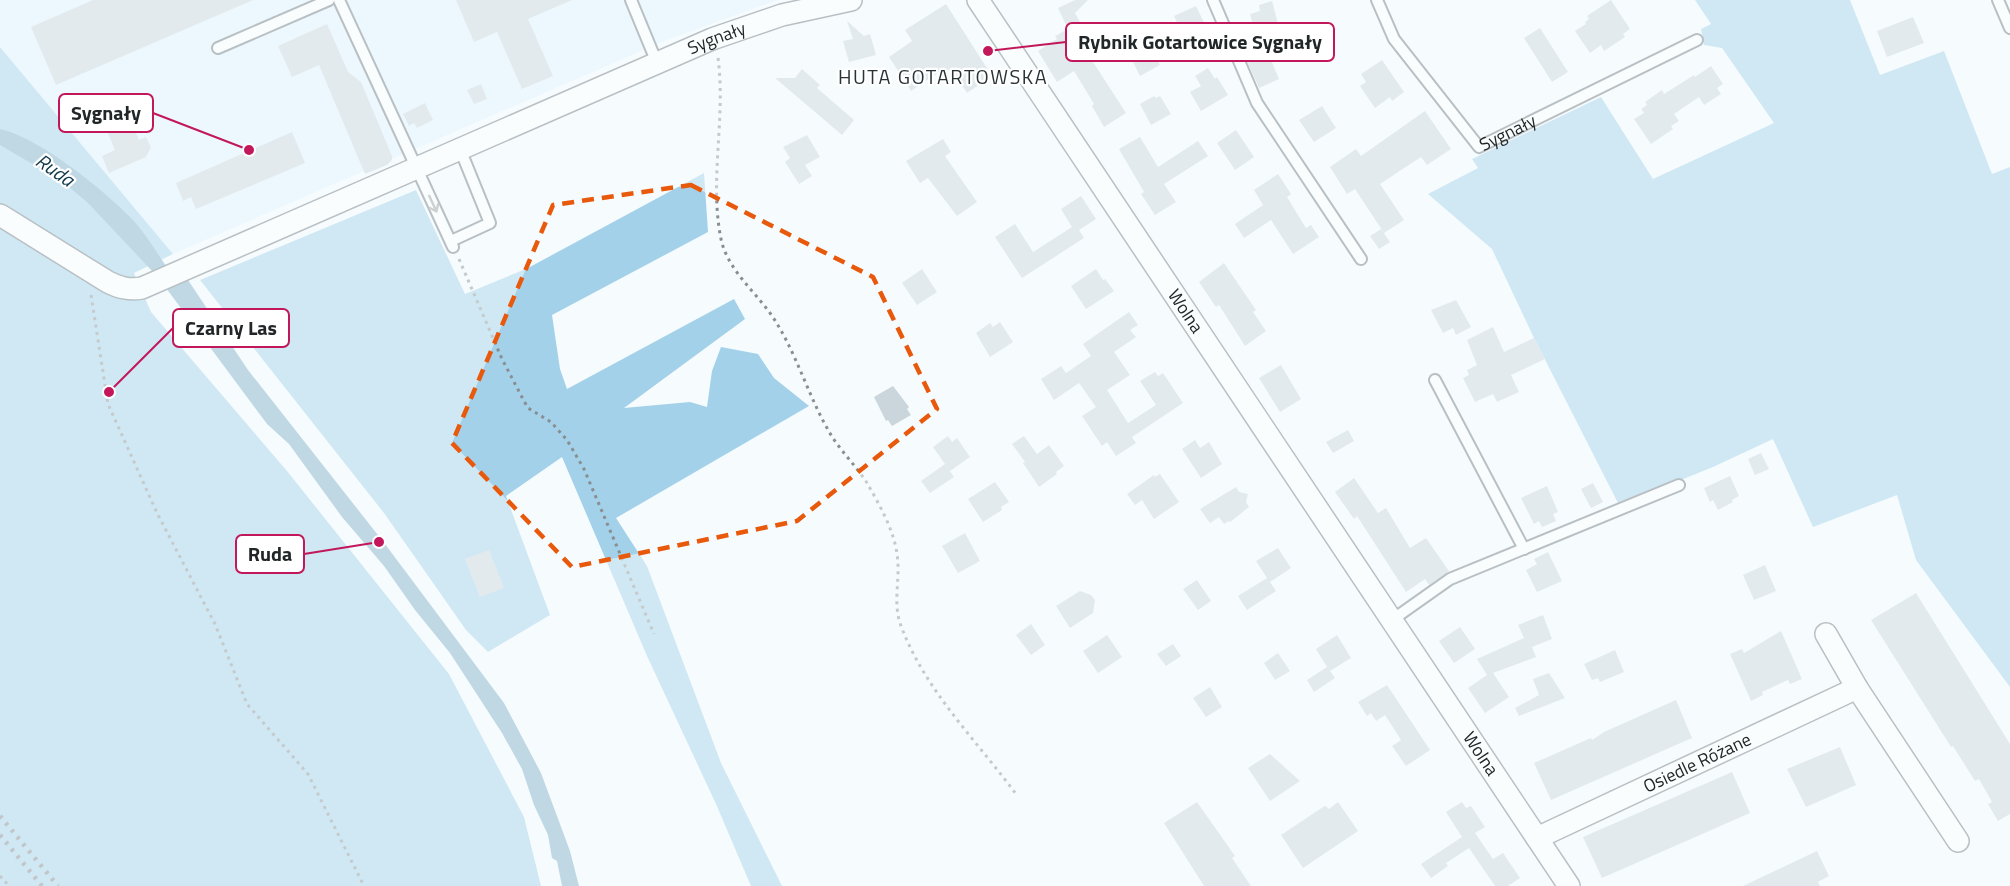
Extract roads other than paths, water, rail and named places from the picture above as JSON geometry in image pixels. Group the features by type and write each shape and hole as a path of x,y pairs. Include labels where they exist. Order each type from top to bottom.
{"street":[{"name":"Sygnały","path":"0,215 120,288 132,290 142,288 712,39 782,15 851,0"},
{"name":"Wolna","path":"978,0 1569,886"},
{"path":"1826,634 1857,688 1958,841"},
{"name":"Osiedle Różane","path":"1537,837 1857,688"}],"lane":[{"path":"218,48 328,0"},
{"path":"339,0 452,244 490,224 460,149"},
{"path":"631,0 657,63"},
{"path":"1213,0 1257,103 1361,259"},
{"name":"Sygnały","path":"1377,0 1394,39 1479,147 1697,40"},
{"path":"1998,0 2010,28"},
{"path":"1435,380 1524,549"},
{"path":"1392,620 1450,579 1679,485"}],"water":[{"path":"0,129 33,142 51,153 104,193 135,222 166,266 153,272 88,203 63,182 0,145"},
{"path":"188,280 248,370 385,544 504,703 541,773 570,851 579,886 562,886 557,861 552,858 548,835 534,805 522,769 502,733 450,653 415,610 384,566 342,517 289,444 267,424 166,288"}],"railway":[{"path":"0,816 58,886"},
{"path":"0,835 42,886"}],"place":[{"name":"Rybnik Gotartowice Sygnały","path":"988,51"},
{"name":"Sygnały","path":"249,150"},
{"name":"Czarny Las","path":"109,392"},
{"name":"Ruda","path":"379,542"}],"district":[{"name":"HUTA GOTARTOWSKA","path":"943,77"}]}
